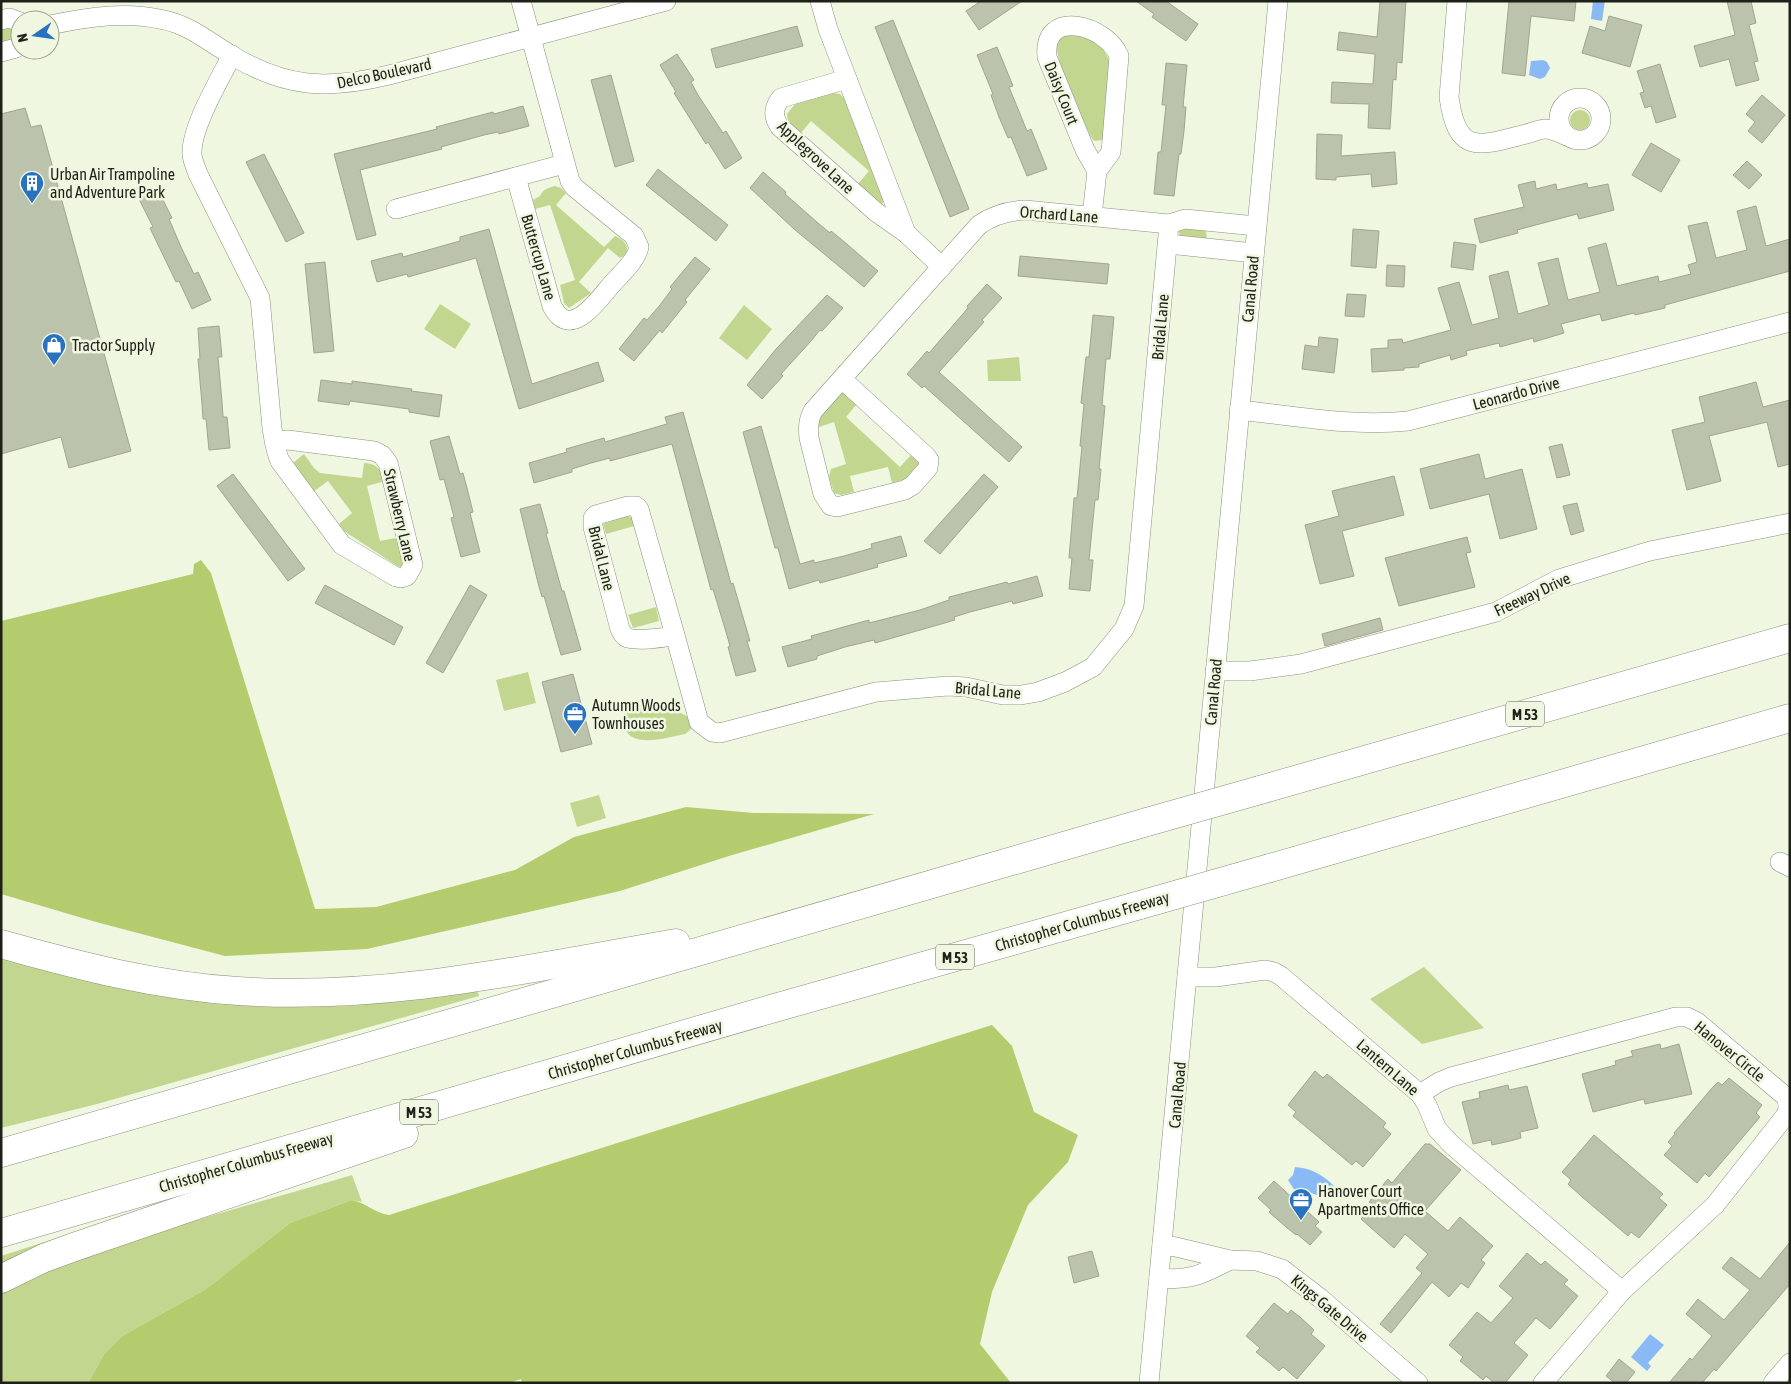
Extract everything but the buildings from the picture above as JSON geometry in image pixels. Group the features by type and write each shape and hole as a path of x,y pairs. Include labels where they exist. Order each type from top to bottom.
{"highway":[{"name":"M 53","path":"1,1153 1790,638"},
{"name":"Christopher Columbus Freeway","path":"1,1233 771,1009 1790,718"},
{"path":"1,944 130,977 166,983 269,993 336,992 440,983 815,919"},
{"path":"1,1279 44,1258 77,1246 771,1009"}],"street":[{"name":"Buttercup Lane","path":"516,177 552,306 556,314 562,319 576,319 588,312 617,279 638,253 639,246 634,236 574,187 570,181 522,1"},
{"name":"Delco Boulevard","path":"60,22 92,17 147,17 165,20 182,25 254,68 298,82 325,85 367,80 666,1"},
{"name":"Applegrove Lane","path":"820,1 828,29 906,233"},
{"name":"Canal Road","path":"1149,1383 1278,1"},
{"path":"1457,1 1449,97 1451,111 1458,131 1466,138 1481,144 1544,129 1568,102 1580,98 1594,103 1601,116 1598,130 1587,139 1580,140 1544,129"},
{"name":"Daisy Court","path":"1092,216 1097,171 1111,152 1119,56 1112,44 1088,28 1066,26 1059,28 1051,34 1047,49 1048,57 1085,150 1097,171"},
{"name":"Strawberry Lane","path":"232,55 194,136 192,154 198,174 260,298 274,441 280,461 342,544 396,577 407,576 413,565 388,463 382,455 374,451 288,440 274,441"},
{"name":"Applegrove Lane","path":"847,79 781,98 773,113 775,121 876,212 906,233 942,267"},
{"path":"1560,112 1559,125 1567,136"},
{"path":"396,209 564,164"},
{"name":"Orchard Lane","path":"842,379 926,456 930,464 913,485 905,490 837,507 831,506 823,494 808,429 813,411 979,225 988,218 1025,210 1169,224 1185,219 1256,226"},
{"name":"Bridal Lane","path":"675,635 664,638 629,638 620,629 593,527 593,518 596,515 628,506 636,506 639,509 675,635 699,722 712,732 720,733 876,692 948,686 966,687 1003,695 1021,695 1047,689 1065,682 1093,667 1124,629 1134,606 1169,224"},
{"path":"1168,244 1254,253"},
{"name":"Leonardo Drive","path":"1239,410 1351,423 1383,424 1408,421 1790,322"},
{"name":"Freeway Drive","path":"1215,671 1266,670 1309,661 1496,612 1559,579 1650,551 1790,523"},
{"name":"Lantern Lane","path":"1187,977 1202,978 1265,970 1281,976 1420,1094 1437,1129 1452,1145 1622,1290"},
{"name":"Hanover Circle","path":"1420,1094 1451,1077 1676,1017 1687,1017 1697,1022 1785,1096 1788,1105 1786,1115 1715,1205 1622,1290 1544,1383"},
{"name":"Kings Gate Drive","path":"1162,1246 1176,1247 1230,1260 1257,1261 1282,1269 1320,1298 1418,1383"},
{"name":"Kings Gate Drive","path":"1159,1278 1175,1279 1201,1275 1230,1260"},
{"path":"1773,1383 1790,1363"}],"green space":[{"path":"10,28 10,41 1,43 1,30"},
{"path":"1064,35 1079,36 1092,40 1103,48 1110,63 1103,140 1094,141 1091,137 1060,64 1057,45"},
{"path":"833,93 840,94 845,99 884,201 882,204 858,184 869,171 811,121 801,133 788,122 787,114 796,103"},
{"path":"1580,110 1587,113 1590,120 1587,127 1580,130 1573,127 1570,120 1573,113"},
{"path":"555,186 561,188 566,193 556,205 604,247 615,236 625,243 627,249 627,252 620,258 608,248 579,282 591,293 569,308 564,303 560,285 575,280 550,205 535,209 533,200 546,189"},
{"path":"1181,228 1206,231 1207,239 1180,238 1179,232"},
{"path":"440,304 471,324 455,349 424,329"},
{"path":"744,305 772,329 747,360 719,338"},
{"path":"1019,357 1021,381 988,381 987,360"},
{"path":"843,391 857,404 846,417 900,467 911,455 921,464 906,479 892,483 888,467 850,476 854,492 841,495 834,493 829,477 831,469 846,464 834,422 819,427 817,419"},
{"path":"304,454 320,473 362,478 364,463 372,464 378,468 382,474 382,482 367,486 380,541 395,538 397,540 404,566 399,567 344,531 339,524 352,513 328,481 313,492 293,463"},
{"path":"628,516 632,518 634,526 606,534 603,524"},
{"path":"201,560 211,573 315,909 376,907 515,870 574,837 686,807 754,813 874,814 729,856 620,891 367,949 225,956 96,922 1,894 1,621 193,574 194,564"},
{"path":"656,607 659,621 633,628 628,615"},
{"path":"528,672 536,703 504,711 496,680"},
{"path":"641,700 678,711 692,722 692,727 685,734 660,739 641,740 634,738 624,726 624,717 630,703"},
{"path":"599,795 606,818 577,827 570,803"},
{"path":"1,953 82,976 477,989 479,996 97,1104 1,1128"},
{"path":"1424,967 1484,1028 1422,1044 1370,999"},
{"path":"992,1025 1012,1046 1034,1112 1078,1135 1068,1162 1028,1205 992,1292 980,1344 1011,1383 522,1383 521,1379 509,1383 88,1383 104,1354 122,1336 206,1289 290,1223 352,1200 389,1215"},
{"path":"352,1175 362,1202 352,1200 290,1223 206,1289 122,1336 104,1354 88,1383 1,1383 1,1292 86,1256 130,1241"},
{"path":"72,1233 74,1238 1,1268 1,1256"}],"water":[{"path":"1593,1 1605,1 1602,21 1591,19"},
{"path":"1543,60 1547,62 1550,68 1545,77 1540,79 1529,75 1531,61"},
{"path":"1295,1167 1316,1173 1334,1186 1325,1198 1311,1193 1297,1194 1288,1180 1293,1175"},
{"path":"1650,1334 1664,1345 1648,1363 1651,1366 1647,1371 1631,1357"}],"place":[{"name":"Urban Air Trampoline and Adventure Park","path":"32,204"},
{"name":"Tractor Supply","path":"54,366"},
{"name":"Autumn Woods Townhouses","path":"575,735"},
{"name":"Hanover Court Apartments Office","path":"1301,1221"}]}
